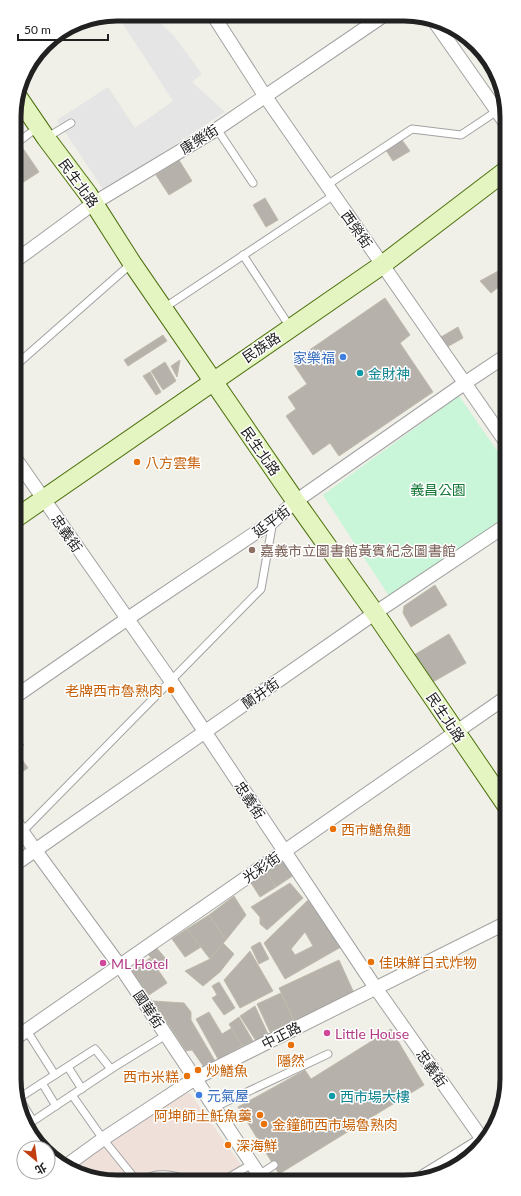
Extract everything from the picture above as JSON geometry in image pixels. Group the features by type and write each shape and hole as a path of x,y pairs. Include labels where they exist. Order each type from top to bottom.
{"main road":[{"name":"民生北路","path":"22,105 94,203 132,263 500,794"},
{"name":"民族路","path":"21,514 213,380 382,265 500,175"}],"street":[{"name":"西榮街","path":"217,21 330,190 500,434"},
{"name":"康樂街","path":"21,257 94,203 217,129 376,21"},
{"path":"441,29 500,116"},
{"name":"延平街","path":"21,693 273,521 296,501 465,382 500,360"},
{"name":"忠義街","path":"21,467 171,681 375,987 481,1136"},
{"name":"蘭井街","path":"21,860 375,613 500,529"},
{"name":"光彩街","path":"22,1034 500,702"},
{"name":"國華街","path":"21,831 120,966 258,1173"},
{"name":"中正路","path":"70,1163 103,1139 196,1078 375,987 500,926"},
{"path":"440,1168 465,1153"}],"lane":[{"path":"163,308 243,255 412,129 461,136 500,116"},
{"path":"21,142 42,132 71,123"},
{"path":"217,129 253,183"},
{"path":"243,255 290,327"},
{"path":"21,361 132,263"},
{"path":"21,826 171,681 261,589 273,521"},
{"path":"22,1034 55,1075"},
{"path":"28,1115 33,1121 111,1069 166,1035"},
{"path":"23,1096 95,1048 111,1069"},
{"path":"215,1107 328,1054"},
{"path":"68,1067 82,1089"},
{"path":"42,1083 56,1106"},
{"path":"72,1096 103,1139 132,1175"},
{"path":"247,1175 258,1173 274,1165"},
{"path":"158,1175 169,1175"}],"shaded area":[{"path":"121,21 158,21 175,37 202,74 192,82 225,112 105,192 57,120 108,87 135,128 173,101"},
{"path":"190,1093 248,1175 111,1175 86,1170 76,1166 179,1096"}],"green space":[{"name":"義昌公園","path":"459,396 500,455 500,523 389,596 323,495"}],"building":[{"path":"402,140 410,151 393,161 384,147"},
{"path":"21,148 39,172 21,184"},
{"path":"179,160 192,181 169,195 156,175"},
{"path":"265,198 278,220 266,227 253,205"},
{"path":"500,270 500,286 491,293 480,281"},
{"name":"金財神","path":"385,298 410,335 400,343 433,392 339,456 330,443 313,455 286,416 296,409 288,397 307,384 292,362"},
{"path":"458,327 463,338 447,347 441,337"},
{"path":"163,335 167,341 128,366 124,360"},
{"path":"180,360 177,377 171,366"},
{"path":"165,362 176,381 163,390 151,371"},
{"path":"150,372 161,392 156,395 143,376"},
{"path":"435,585 447,605 411,627 403,613 404,606"},
{"path":"449,634 466,663 431,683 414,655"},
{"path":"21,758 28,768 21,773"},
{"path":"283,861 287,863 294,875 276,887 266,873"},
{"path":"266,873 276,887 260,897 251,883"},
{"path":"290,883 303,898 267,930 260,924 260,917 251,907"},
{"path":"234,896 246,915 226,940 209,915"},
{"path":"308,900 341,947 285,979 264,943","holes":["305,932 313,946 295,955 291,949"]},
{"path":"209,915 226,940 210,959 187,929"},
{"path":"187,929 201,947 185,957 172,939"},
{"path":"260,942 269,959 259,964 251,947"},
{"path":"223,943 234,954 220,972 203,986 185,971 210,959"},
{"path":"155,946 166,959 158,966 147,953"},
{"path":"250,951 273,991 240,1008 224,980"},
{"path":"150,958 167,983 149,995 132,971"},
{"path":"339,960 354,993 294,1021 279,988"},
{"path":"219,982 235,1008 224,1015 212,998 217,995 212,986"},
{"path":"281,993 294,1021 270,1032 257,1004"},
{"path":"153,1001 184,1003 191,1012 191,1020 215,1061 204,1067 192,1050 186,1051"},
{"path":"255,1006 268,1034 256,1041 240,1016"},
{"path":"209,1012 222,1034 232,1028 242,1046 218,1059 196,1019"},
{"path":"239,1017 253,1041 242,1046 229,1024"},
{"name":"西市場大樓","path":"391,1029 424,1085 279,1174 238,1107 305,1070 311,1079"}],"place":[{"name":"家樂福","path":"343,357"},
{"name":"金財神","path":"360,373"},
{"name":"八方雲集","path":"137,462"},
{"name":"嘉義市立圖書館黃賓紀念圖書館","path":"252,550"},
{"name":"老牌西市魯熟肉","path":"171,690"},
{"name":"西市鱔魚麵","path":"333,829"},
{"name":"佳味鮮日式炸物","path":"371,962"},
{"name":"ML Hotel","path":"103,963"},
{"name":"Little House","path":"327,1033"},
{"name":"隱然","path":"291,1045"},
{"name":"炒鱔魚","path":"198,1070"},
{"name":"西市米糕","path":"187,1076"},
{"name":"元氣屋","path":"199,1095"},
{"name":"西市場大樓","path":"332,1096"},
{"name":"阿坤師土魠魚羹","path":"260,1115"},
{"name":"金鐘師西市場魯熟肉","path":"264,1124"},
{"name":"深海鮮","path":"228,1145"}]}
